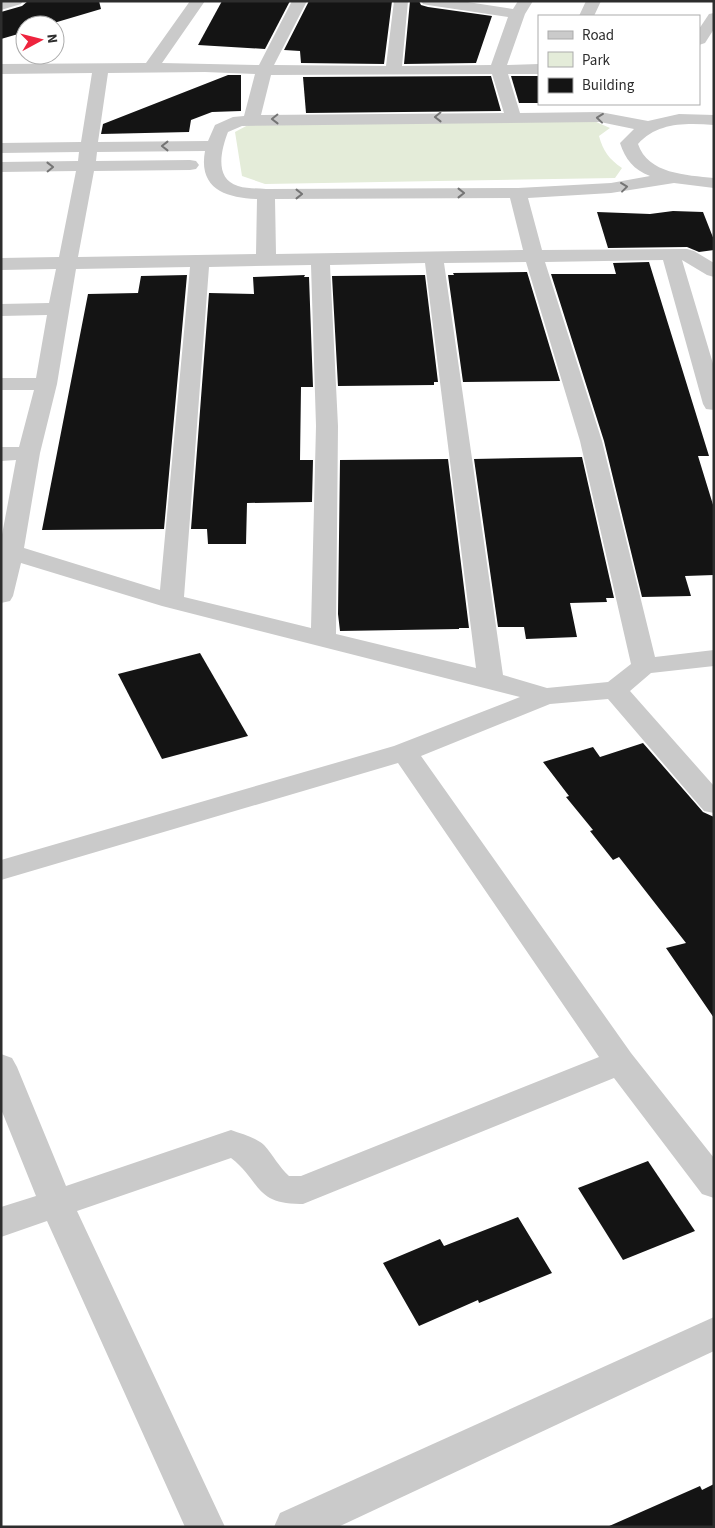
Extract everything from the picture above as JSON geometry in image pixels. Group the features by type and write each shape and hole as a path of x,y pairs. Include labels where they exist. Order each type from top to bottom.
{"street":[{"path":"1,6 16,1"},
{"path":"151,67 198,1"},
{"path":"251,120 264,70 300,1"},
{"path":"393,72 401,1"},
{"path":"428,1 521,8 498,70 513,116"},
{"path":"587,15 594,1"},
{"path":"706,34 714,17"},
{"path":"1,69 205,67 393,72 538,69"},
{"path":"1,596 6,550 46,384 101,68"},
{"path":"714,120 692,111 677,120 648,126 635,134 629,143 630,152 638,162 646,167 673,178 714,183"},
{"path":"648,126 600,117 513,116 239,121 221,129 213,146 212,165 219,182 229,190 266,194 518,193 628,187 673,178"},
{"path":"1,168 87,157 213,146"},
{"path":"1,148 87,157 212,165"},
{"path":"518,193 534,256 591,441 644,666"},
{"path":"266,194 266,261"},
{"path":"1,264 320,261 672,254 687,255 714,271"},
{"path":"672,254 714,404"},
{"path":"434,259 491,680"},
{"path":"172,601 200,261"},
{"path":"320,261 327,426 323,639"},
{"path":"1,310 58,309"},
{"path":"1,384 46,384"},
{"path":"1,454 29,453"},
{"path":"6,550 172,601 491,680 546,696"},
{"path":"1,870 404,752 546,696 615,690 644,666 714,658"},
{"path":"615,690 714,804"},
{"path":"404,752 620,1062 714,1184"},
{"path":"1,1222 231,1144 248,1150 275,1186 282,1190 303,1190 620,1062"},
{"path":"1,1067 56,1204 205,1527"},
{"path":"294,1527 714,1332"}],"green space":[{"path":"594,121 610,128 599,136 607,154 622,168 615,178 265,184 242,176 235,132 250,124"}],"building":[{"path":"28,1 99,1 101,9 65,20 65,15 15,15 15,35 1,39 1,12 22,6"},
{"path":"222,1 290,1 265,49 198,45"},
{"path":"309,1 392,1 384,64 301,63 300,51 284,50"},
{"path":"410,1 419,1 421,5 428,7 492,16 476,63 404,64"},
{"path":"228,75 241,75 241,111 212,112 191,120 189,132 101,134 103,124"},
{"path":"491,76 501,111 306,113 303,77"},
{"path":"511,76 538,76 538,103 519,103"},
{"path":"673,211 703,212 714,240 714,250 699,252 687,247 608,248 597,212 650,214"},
{"path":"649,262 709,456 698,456 714,508 714,575 685,576 691,596 642,597 604,441 551,274 616,274 613,263"},
{"path":"527,272 560,381 463,382 448,275 454,275 453,273"},
{"path":"187,275 164,529 42,530 88,294 138,293 141,276"},
{"path":"305,275 304,277 309,277 313,387 301,387 300,460 313,460 312,502 247,503 246,544 208,544 207,529 191,529 209,293 254,294 253,277"},
{"path":"425,275 438,382 434,382 434,385 338,386 332,276"},
{"path":"582,457 614,598 606,598 607,602 570,603 577,637 526,639 524,627 498,627 474,459"},
{"path":"448,459 469,628 340,631 338,614 340,460"},
{"path":"200,653 248,736 162,759 118,674"},
{"path":"643,743 703,812 714,817 714,1018 666,948 686,943 619,857 613,860 590,831 593,830 566,797 569,796 543,762 593,747 600,757"},
{"path":"648,1161 695,1231 623,1260 578,1188"},
{"path":"518,1217 552,1273 479,1303 478,1300 419,1326 383,1263 440,1239 444,1246"},
{"path":"714,1484 714,1527 607,1527 700,1486 702,1490"}]}
